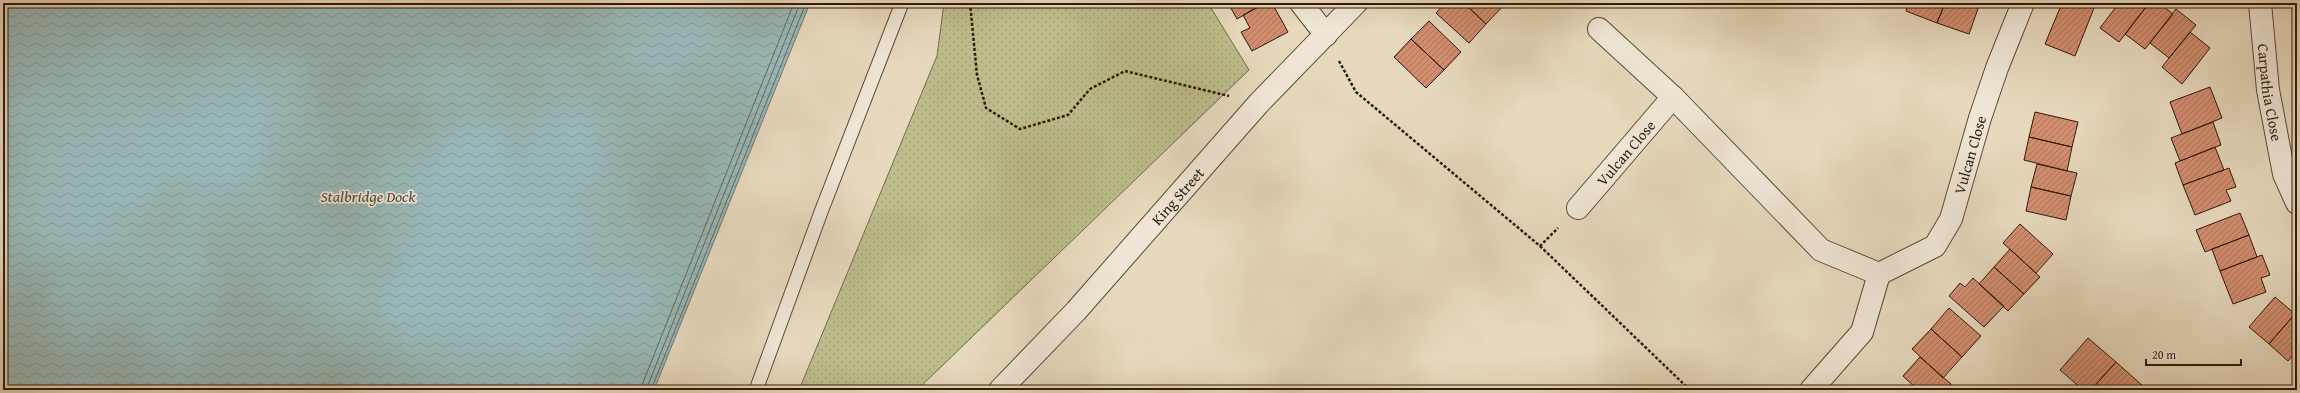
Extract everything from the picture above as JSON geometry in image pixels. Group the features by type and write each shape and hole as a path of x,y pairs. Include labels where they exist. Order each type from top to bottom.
{"street":[{"path":"1301,3 1326,36"},
{"name":"King Street","path":"1000,390 1076,311 1259,103 1326,36 1356,3"},
{"name":"Vulcan Close","path":"1879,274 1936,246 1951,219 1980,118 2023,3"},
{"name":"Carpathia Close","path":"2260,3 2269,97 2284,174 2297,203"},
{"path":"1599,29 1673,97 1821,250 1879,274 1862,332 1811,390"},
{"name":"Vulcan Close","path":"1578,208 1673,97"}],"lane":[{"path":"756,390 820,212 902,3"}],"path":[{"path":"970,3 978,75 986,108 1020,129 1068,115 1090,89 1125,71 1259,103"},
{"path":"1326,36 1356,92 1540,246 1690,390"},
{"path":"1540,246 1578,208"}],"green space":[{"path":"944,3 1208,3 1249,70 917,390 799,390 937,56"}],"water":[{"name":"Stalbridge Dock","path":"3,3 810,3 654,390 3,390"}],"building":[{"path":"1228,3 1265,3 1237,19"},
{"path":"1265,3 1272,3 1288,32 1252,51 1241,32 1250,28 1243,15"},
{"path":"1445,3 1464,3 1486,24 1469,43 1436,13"},
{"path":"1464,3 1502,3 1504,5 1486,24"},
{"path":"1909,3 1945,3 1937,23 1906,11"},
{"path":"1945,3 1980,3 1969,34 1937,23"},
{"path":"2062,3 2096,3 2075,56 2045,44"},
{"path":"2119,3 2143,3 2147,6 2119,42 2100,28"},
{"path":"2149,3 2159,3 2173,14 2145,49 2125,34"},
{"path":"2176,9 2196,25 2169,58 2150,43"},
{"path":"1429,21 1461,52 1444,70 1411,39"},
{"path":"2190,32 2210,48 2182,84 2162,67"},
{"path":"1411,39 1444,70 1426,88 1394,57"},
{"path":"2210,87 2222,118 2182,134 2170,102"},
{"path":"2035,112 2078,122 2072,147 2029,137"},
{"path":"2213,122 2221,145 2180,161 2171,138"},
{"path":"2029,137 2072,147 2067,171 2024,160"},
{"path":"2215,147 2224,170 2183,185 2175,163"},
{"path":"2037,164 2077,173 2071,196 2031,187"},
{"path":"2229,168 2236,187 2226,190 2231,201 2195,215 2183,185"},
{"path":"2031,187 2071,196 2066,220 2026,211"},
{"path":"2240,213 2249,235 2205,252 2196,230"},
{"path":"2020,224 2053,254 2036,273 2003,243"},
{"path":"2249,235 2257,257 2220,271 2212,249"},
{"path":"2010,249 2040,277 2024,294 1994,267"},
{"path":"2262,255 2270,275 2261,278 2266,292 2233,304 2220,271"},
{"path":"1994,267 2024,294 2008,311 1979,284"},
{"path":"1973,278 2004,306 1984,327 1949,296 1960,283 1965,287"},
{"path":"2275,297 2295,314 2269,344 2249,327"},
{"path":"1949,308 1981,336 1962,357 1931,329"},
{"path":"2295,314 2297,316 2297,351 2288,361 2269,344"},
{"path":"1931,329 1962,357 1943,378 1912,349"},
{"path":"2088,338 2116,362 2091,390 2083,390 2060,370"},
{"path":"1920,357 1951,384 1946,390 1918,390 1903,376"},
{"path":"2116,362 2143,386 2139,390 2091,390"},
{"path":"1897,386 1901,390 1893,390"}]}
